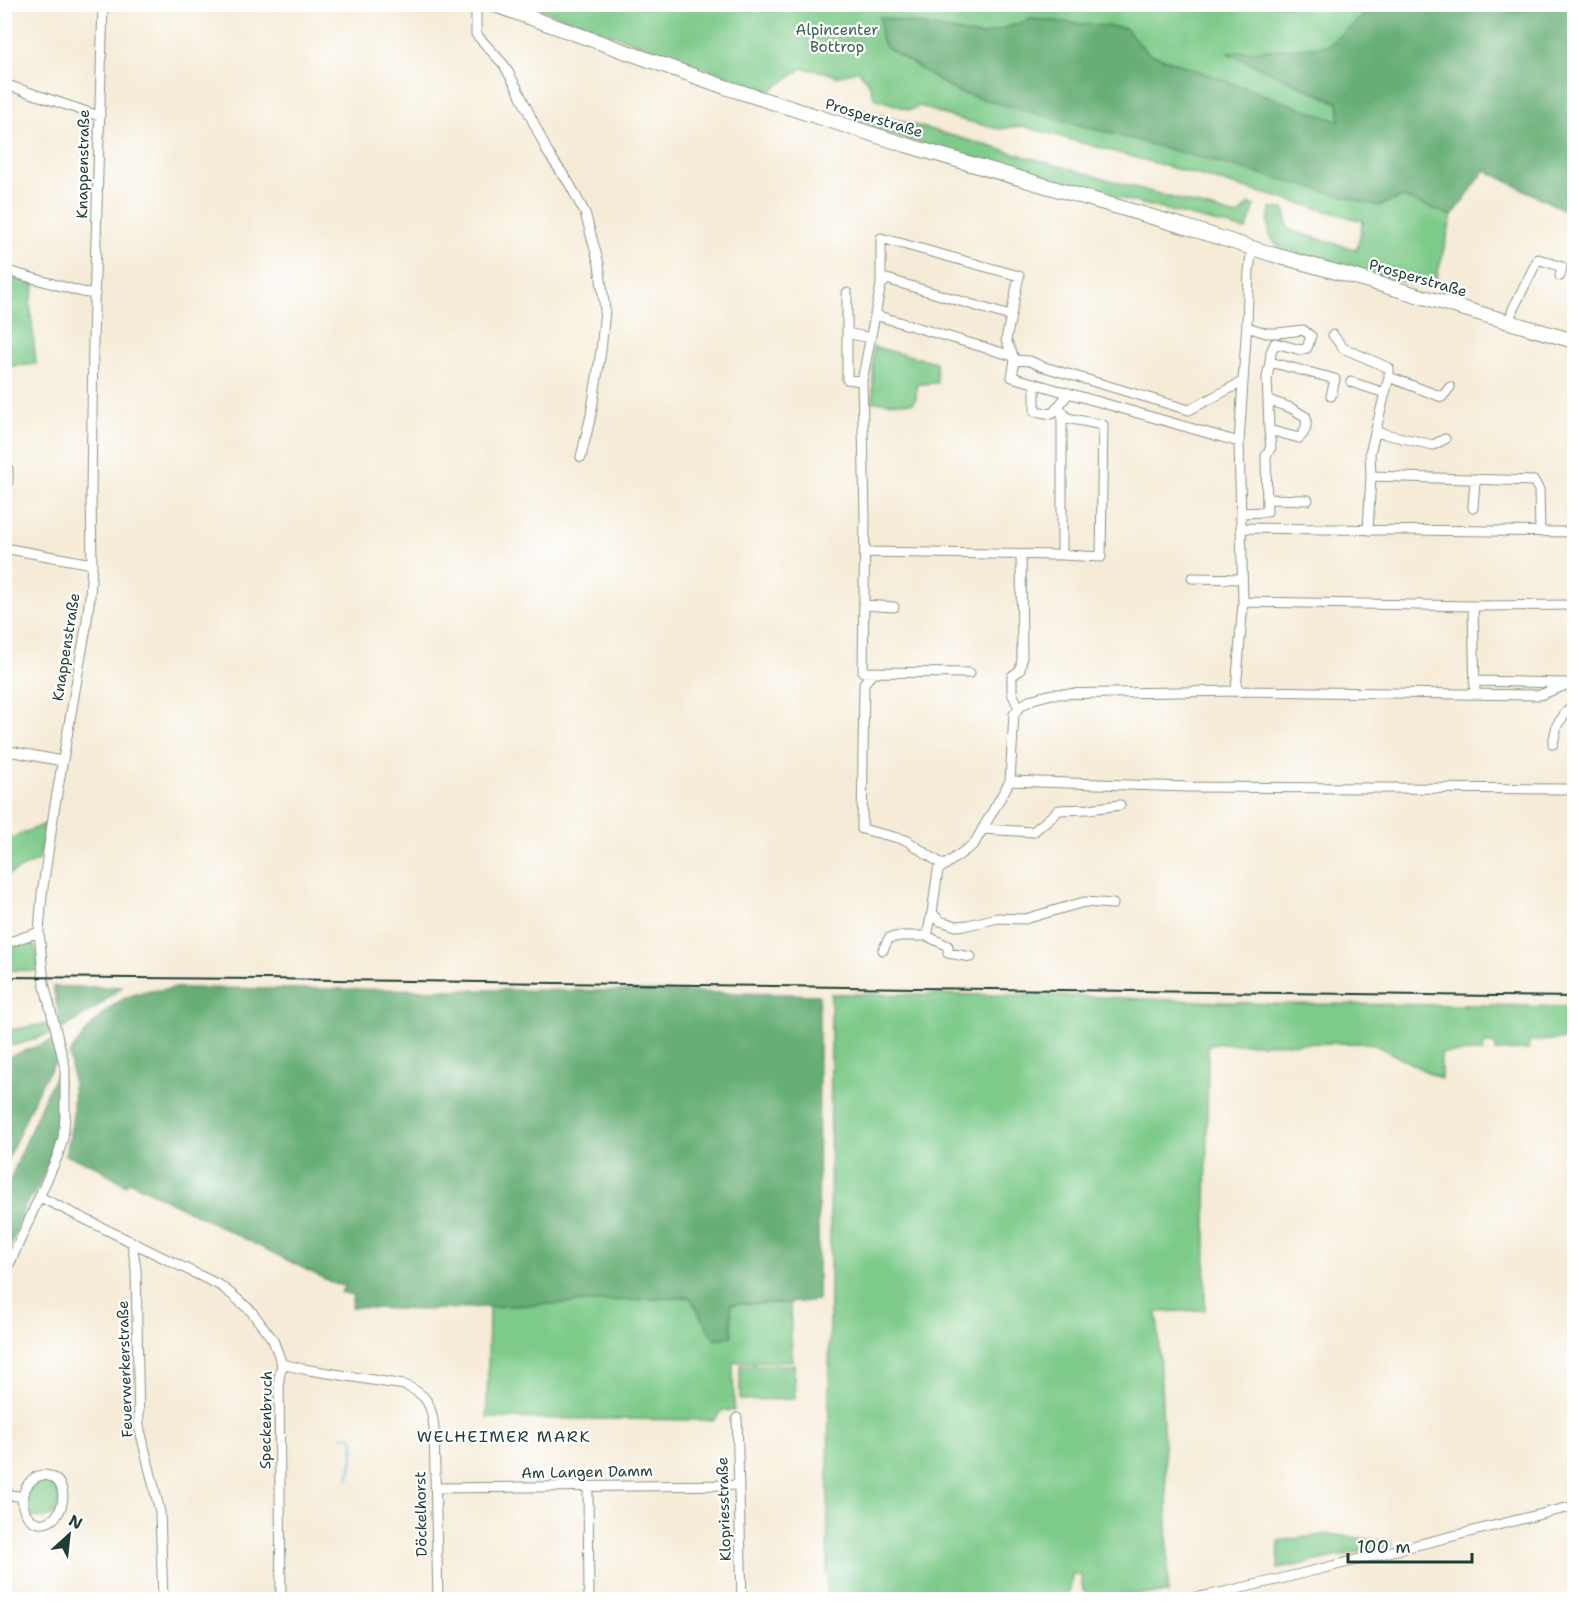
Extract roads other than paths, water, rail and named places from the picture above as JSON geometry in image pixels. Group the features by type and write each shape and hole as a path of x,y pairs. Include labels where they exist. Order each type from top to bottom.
{"main road":[{"name":"Prosperstraße","path":"492,4 680,72 800,112 1252,248 1575,341"}],"street":[{"name":"Knappenstraße","path":"4,1276 58,1155 65,1118 65,1067 44,983 39,932 45,873 62,761 90,596 103,4"},
{"path":"476,4 476,34 504,65 548,153 569,183 585,213 599,264 605,310 591,415 581,457"},
{"path":"4,84 99,116"},
{"path":"970,674 863,672 865,552 862,381 881,285 881,238 1019,276 1006,340 1014,358 1012,377 1239,442"},
{"path":"1252,248 1240,410 1243,602 1236,691 1540,695 1573,683"},
{"path":"1509,322 1513,309 1538,259 1562,267 1560,276"},
{"path":"4,270 95,294"},
{"path":"881,285 887,279 1010,316"},
{"path":"847,293 847,379 862,381"},
{"path":"875,315 1189,410 1242,382"},
{"path":"1240,513 1267,512 1266,456 1271,447 1267,378 1271,351 1275,343 1301,350 1306,348 1311,336 1303,330 1266,333 1247,327"},
{"path":"847,333 870,338"},
{"path":"1333,335 1343,348 1389,368 1389,377 1370,453 1368,530"},
{"path":"1270,362 1335,380 1331,396"},
{"path":"1389,377 1442,397 1450,387"},
{"path":"1351,382 1385,393"},
{"path":"1035,383 1035,411 1052,414 1060,409 1069,393"},
{"path":"1268,400 1291,408 1306,417 1307,423 1305,433 1299,438 1269,430"},
{"path":"865,552 1101,557 1103,424 1067,418 1060,409"},
{"path":"1060,409 1062,555"},
{"path":"1376,432 1433,445 1445,439"},
{"path":"4,467 8,469 8,482 4,486"},
{"path":"1371,476 1534,480 1539,490 1540,532"},
{"path":"1473,508 1475,479"},
{"path":"1267,499 1308,500"},
{"path":"1241,528 1575,532"},
{"path":"4,548 92,564"},
{"path":"1019,708 1012,693 1012,676 1020,670 1022,659 1021,555"},
{"path":"1192,578 1242,579"},
{"path":"1243,602 1473,606 1575,605"},
{"path":"864,605 894,607"},
{"path":"1473,606 1474,694"},
{"path":"874,672 864,683 862,829 906,840 943,865"},
{"path":"1474,681 1573,683"},
{"path":"927,936 938,870 974,844 1010,781 1014,714 1019,708 1033,699 1052,694 1245,691"},
{"path":"1553,744 1557,725 1575,702"},
{"path":"4,750 62,761"},
{"path":"1010,781 1187,787 1575,789"},
{"path":"982,829 1033,832 1059,810 1089,810 1120,805"},
{"path":"932,913 940,921 956,926 998,918 1025,919 1084,902 1113,904"},
{"path":"4,944 39,932"},
{"path":"883,950 889,938 927,936 948,946 948,953 971,957"},
{"name":"Speckenbruch","path":"40,1197 220,1286 251,1311 273,1340 282,1364 279,1378 281,1599"},
{"name":"Feuerwerkerstraße","path":"132,1243 136,1269 140,1426 160,1512 163,1599"},
{"name":"Döckelhorst","path":"282,1364 404,1385 414,1389 429,1404 433,1414 438,1599"},
{"name":"Klopriesstraße","path":"737,1418 742,1599"},
{"path":"42,1475 56,1479 63,1492 60,1510 50,1522 35,1522 27,1516 23,1507 24,1497 27,1484 35,1476 42,1475"},
{"name":"Am Langen Damm","path":"436,1488 739,1485"},
{"path":"588,1487 589,1599"},
{"path":"4,1494 24,1497"},
{"path":"1181,1599 1211,1595 1276,1580 1575,1506"}],"waterway":[{"path":"342,1436 349,1436 354,1440 348,1479"}],"railway":[{"path":"4,977 1574,997"}],"district":[{"name":"WELHEIMER MARK","path":"504,1436"}],"park label":[{"name":"Alpincenter Bottrop","path":"837,38"}]}
